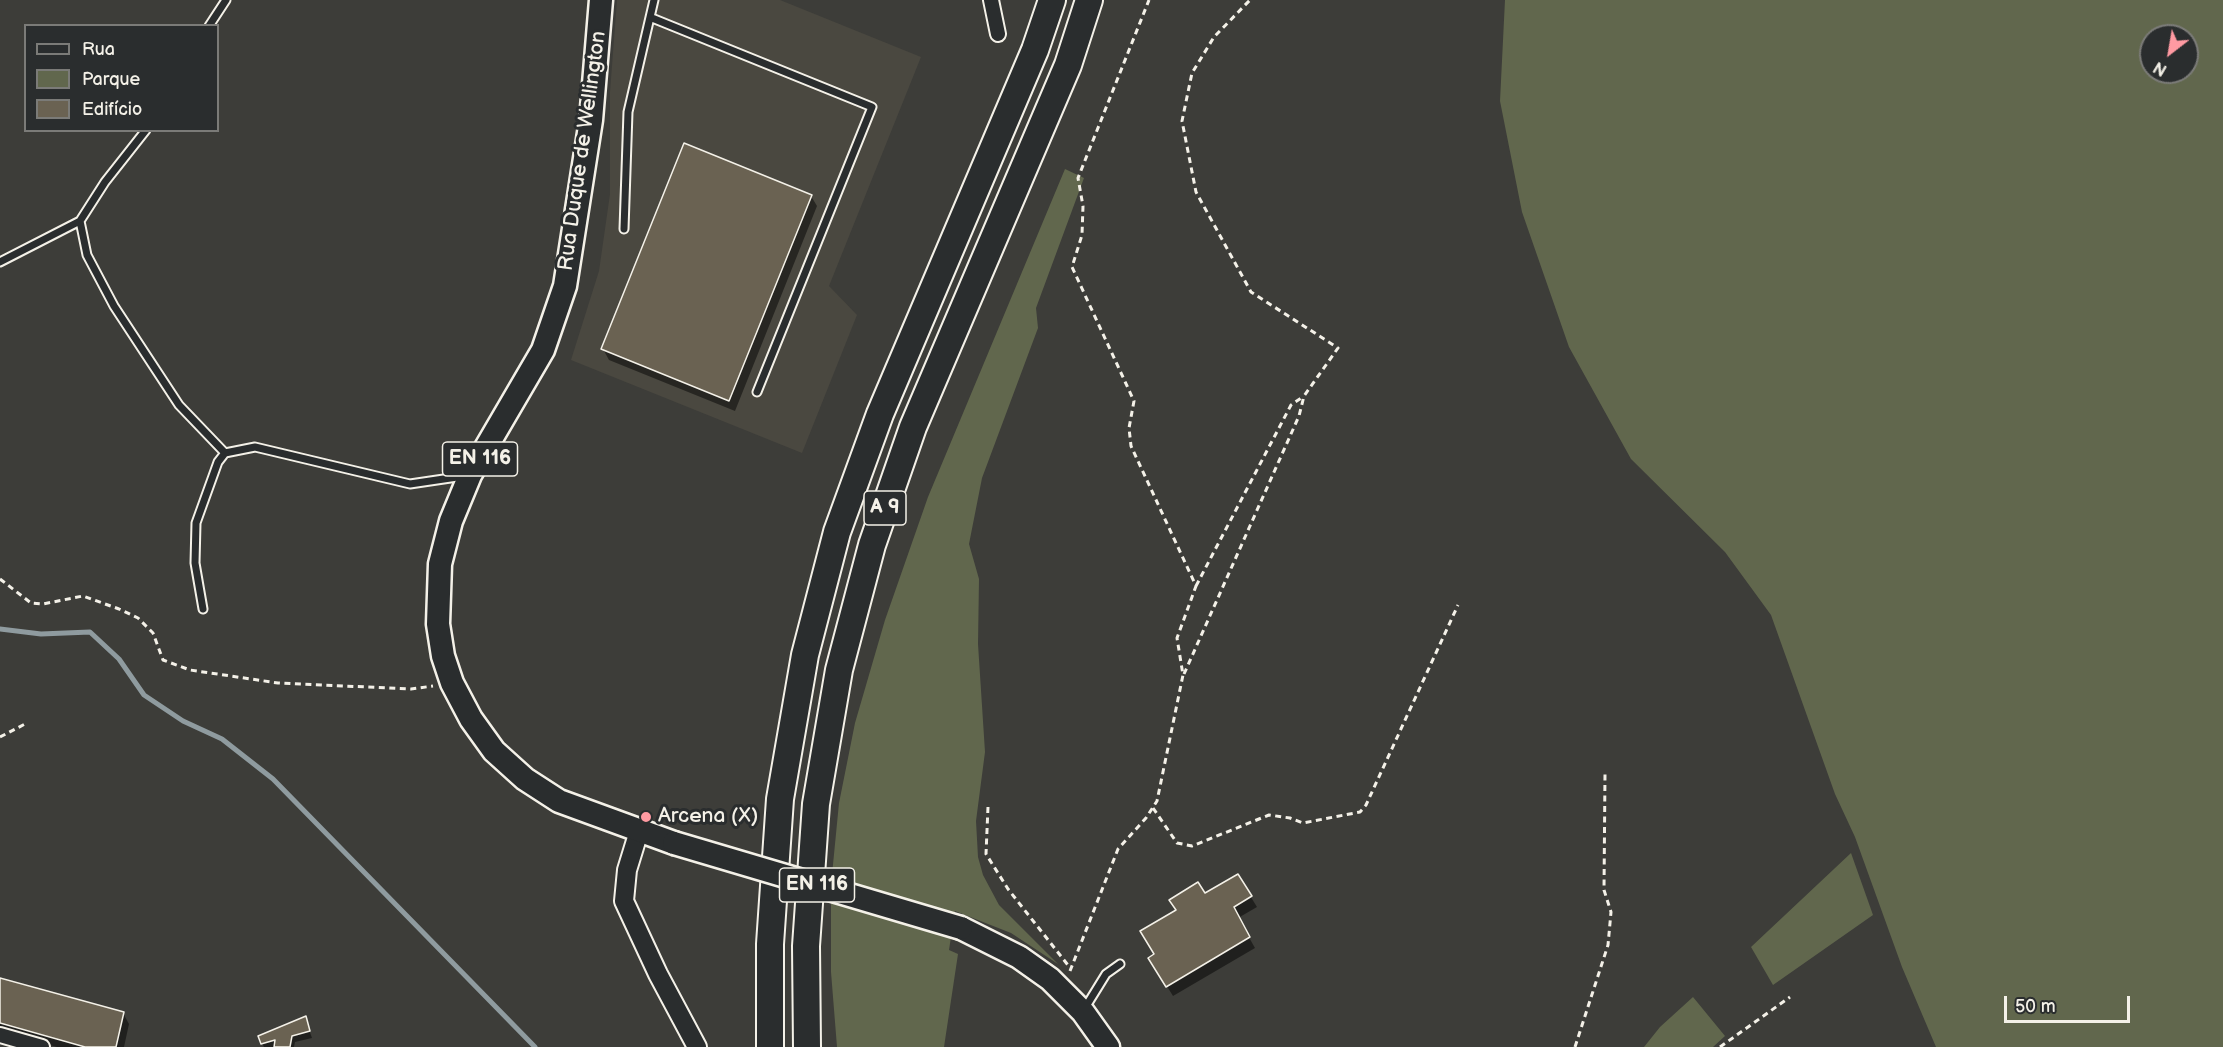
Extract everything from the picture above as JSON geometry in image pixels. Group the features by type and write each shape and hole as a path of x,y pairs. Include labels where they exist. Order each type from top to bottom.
{"highway":[{"name":"A 9","path":"770,1047 770,944 780,799 805,655 837,532 880,414 1035,50 1052,0"},
{"name":"A 9","path":"807,1047 806,946 816,804 839,670 872,545 913,427 1068,65 1089,0"}],"main road":[{"name":"Rua Duque de Wellington","path":"601,0 591,120 565,286 555,318 534,368 470,475 451,521 440,564 437,591 438,624 443,656 452,683 471,719 494,751 525,779 559,801 674,843 961,928 1066,979 1083,1012 1108,1047"}],"street":[{"path":"991,0 999,34"},
{"path":"639,831 627,870 624,901 658,974 697,1047"},
{"path":"0,1035 42,1047"}],"lane":[{"path":"210,24 226,0"},
{"path":"624,229 628,112 652,18 654,0"},
{"path":"652,18 872,107 757,392"},
{"path":"0,262 80,221 105,182 144,132"},
{"path":"80,221 87,255 114,306 179,405 225,453"},
{"path":"203,609 195,562 196,523 218,462 225,453 255,447 410,484 470,475"},
{"path":"1083,1012 1106,974 1120,964"}],"path":[{"path":"1149,0 1078,178 1083,206 1082,235 1072,267 1134,401 1129,428 1131,446 1196,586"},
{"path":"1183,675 1177,638 1196,586 1291,405 1304,396 1338,348 1251,292 1196,192 1182,121 1192,73 1214,37 1250,0"},
{"path":"1066,979 1118,849 1157,801 1183,675 1299,416 1304,396"},
{"path":"0,579 32,603 43,604 83,596 119,609 146,624 153,633 163,660 171,665 190,670 278,683 411,689 452,683"},
{"path":"1153,808 1177,843 1192,846 1269,815 1290,818 1303,823 1360,812 1366,805 1458,604"},
{"path":"0,737 25,724"},
{"path":"1575,1047 1608,945 1611,912 1604,890 1605,774"},
{"path":"988,807 986,854 1066,979"},
{"path":"1720,1047 1790,997"}],"shaded area":[{"path":"617,0 780,0 921,57 829,286 857,315 802,453 571,360 599,271 610,194 610,92"}],"green space":[{"path":"1505,0 2223,0 2223,1047 1936,1047 1902,967 1855,837 1835,794 1771,615 1725,552 1631,459 1569,347 1522,212 1500,101"},
{"path":"1065,169 1084,178 1036,308 1038,328 982,478 969,544 979,579 978,644 985,752 976,821 978,857 983,875 999,905 1058,964 1011,933 955,911 949,950 958,954 944,1047 837,1047 831,972 831,885 839,803 855,723 885,620 928,497"},
{"path":"1851,853 1873,915 1773,985 1751,947"},
{"path":"1693,997 1725,1036 1713,1047 1644,1047 1660,1027"}],"building":[{"path":"684,143 812,195 729,401 601,349"},
{"path":"1238,874 1252,896 1234,907 1250,937 1166,987 1148,958 1154,954 1140,931 1176,910 1169,900 1198,882 1205,893"},
{"path":"0,978 124,1012 116,1047 85,1047 0,1023"},
{"path":"306,1016 310,1031 292,1036 290,1047 274,1047 275,1040 261,1044 258,1036"}],"waterway":[{"path":"0,629 41,634 90,632 119,659 144,695 183,721 222,739 273,779 535,1047"}],"place":[{"name":"Arcena (X)","path":"646,817"}]}
